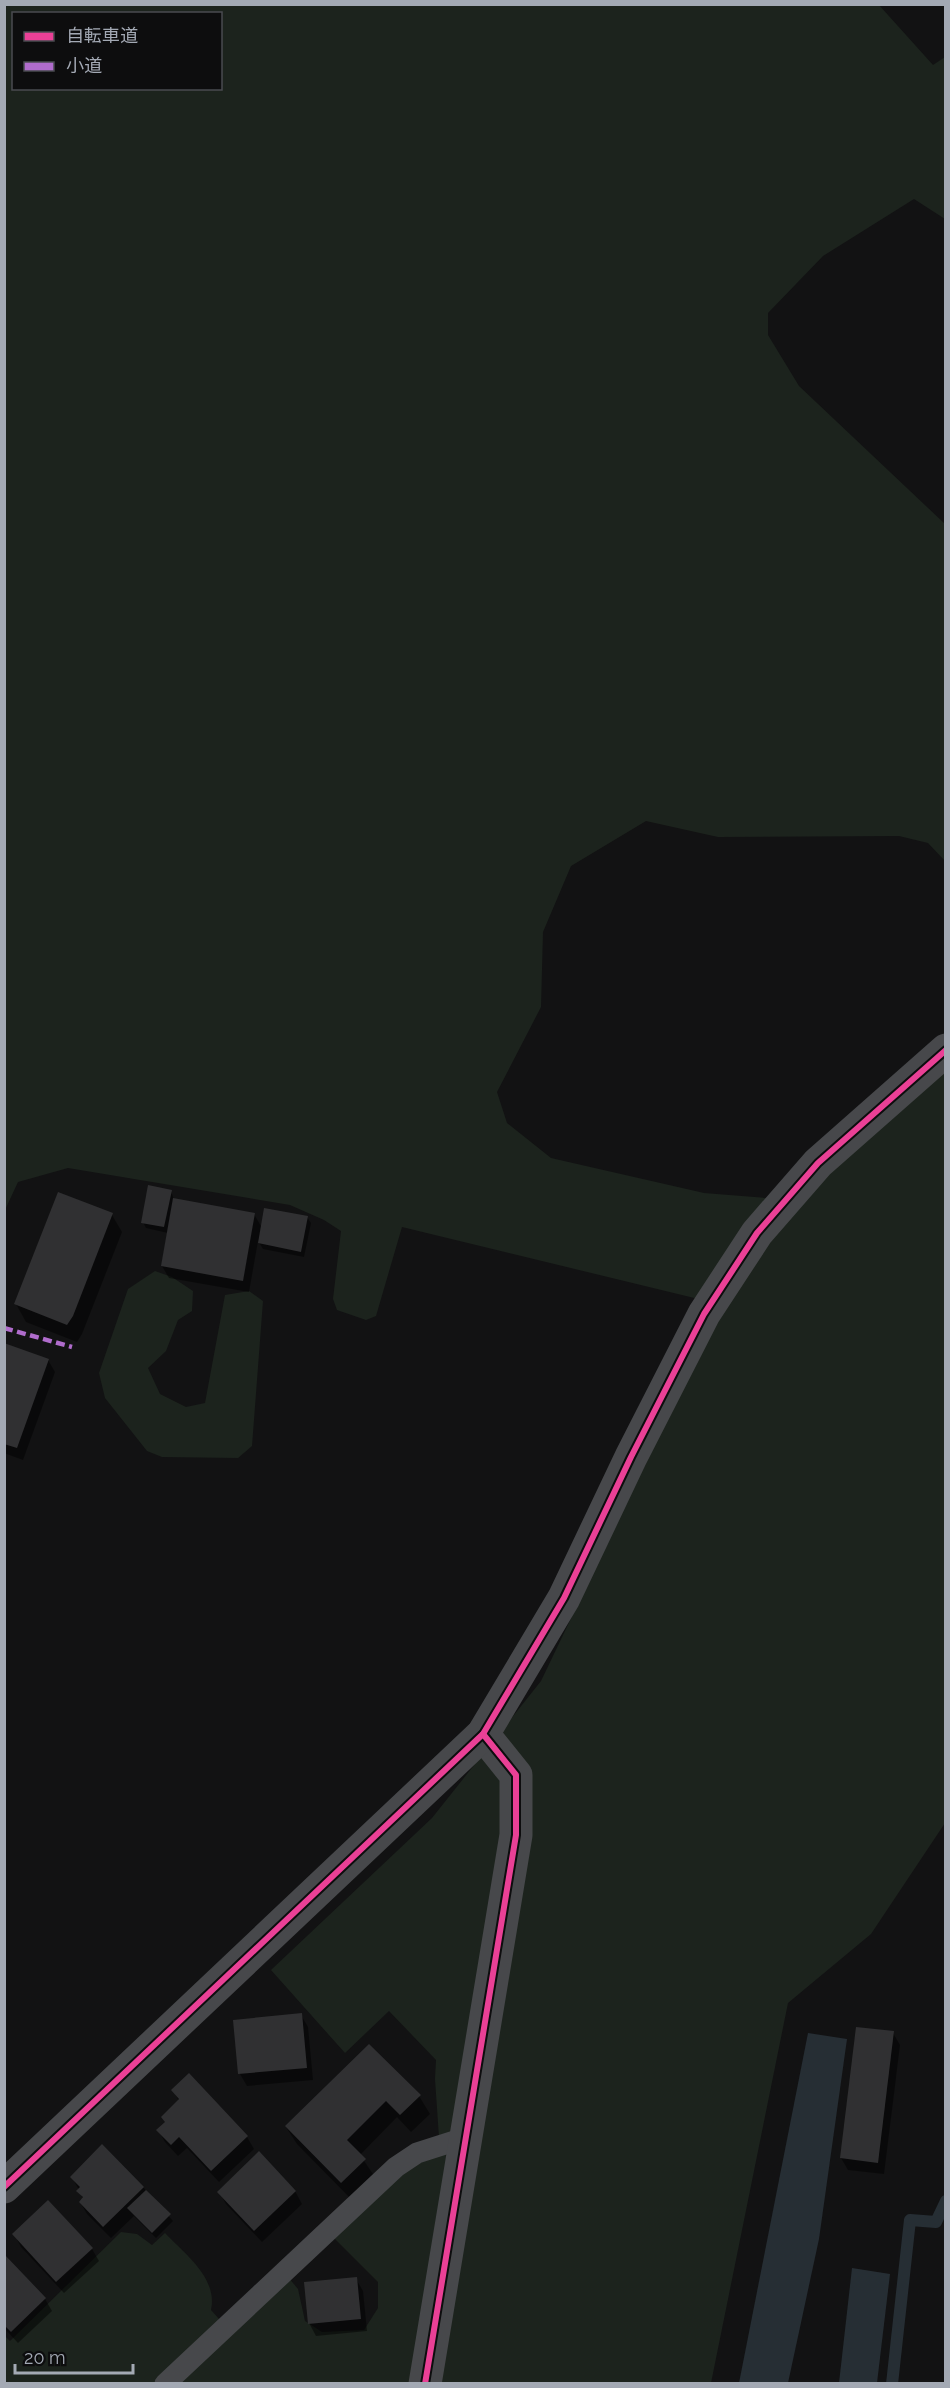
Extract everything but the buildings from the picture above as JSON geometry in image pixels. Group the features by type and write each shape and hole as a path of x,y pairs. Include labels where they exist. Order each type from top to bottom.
{"street":[{"path":"4,2187 483,1734 564,1598 631,1457 704,1314 757,1233 818,1163 945,1050"},
{"path":"425,2384 516,1835 516,1775 483,1734"}],"lane":[{"path":"165,2384 396,2167 417,2153 467,2137"}],"shaded area":[{"path":"5,5 879,5 933,65 945,57 945,219 914,199 823,256 768,313 768,335 799,386 945,524 945,861 928,843 899,836 718,837 646,821 571,866 543,932 541,1007 497,1092 507,1123 551,1158 704,1193 803,1201 830,1167 945,1069 945,1823 871,1934 788,2003 711,2383 5,2383 5,2336 10,2341 121,2232 137,2234 152,2245 165,2233 205,2277 212,2298 211,2310 229,2330 288,2277 298,2289 305,2321 322,2332 364,2330 378,2308 378,2282 333,2237 400,2171 440,2152 435,2079 436,2060 389,2011 345,2053 271,1970 432,1818 541,1681 714,1320 719,1304 402,1227 376,1316 366,1320 337,1310 333,1299 341,1231 324,1220 290,1205 68,1168 18,1182 5,1210"},
{"path":"155,1271 172,1277 193,1291 192,1311 178,1320 166,1351 148,1368 160,1394 186,1407 205,1403 225,1295 249,1291 263,1301 252,1446 238,1458 162,1457 147,1451 105,1398 99,1373 128,1289"},
{"path":"808,2033 847,2039 819,2239 788,2383 739,2383"},
{"path":"852,2268 890,2274 877,2383 839,2383"}],"waterway":[{"path":"892,2384 910,2220 936,2222 946,2201"}],"marked path":[{"path":"4,1328 72,1347"}],"cycle path":[{"path":"4,2187 483,1734 564,1598 631,1457 704,1314 757,1233 818,1163 946,1050"},
{"path":"425,2384 516,1835 516,1775 483,1734"}]}
